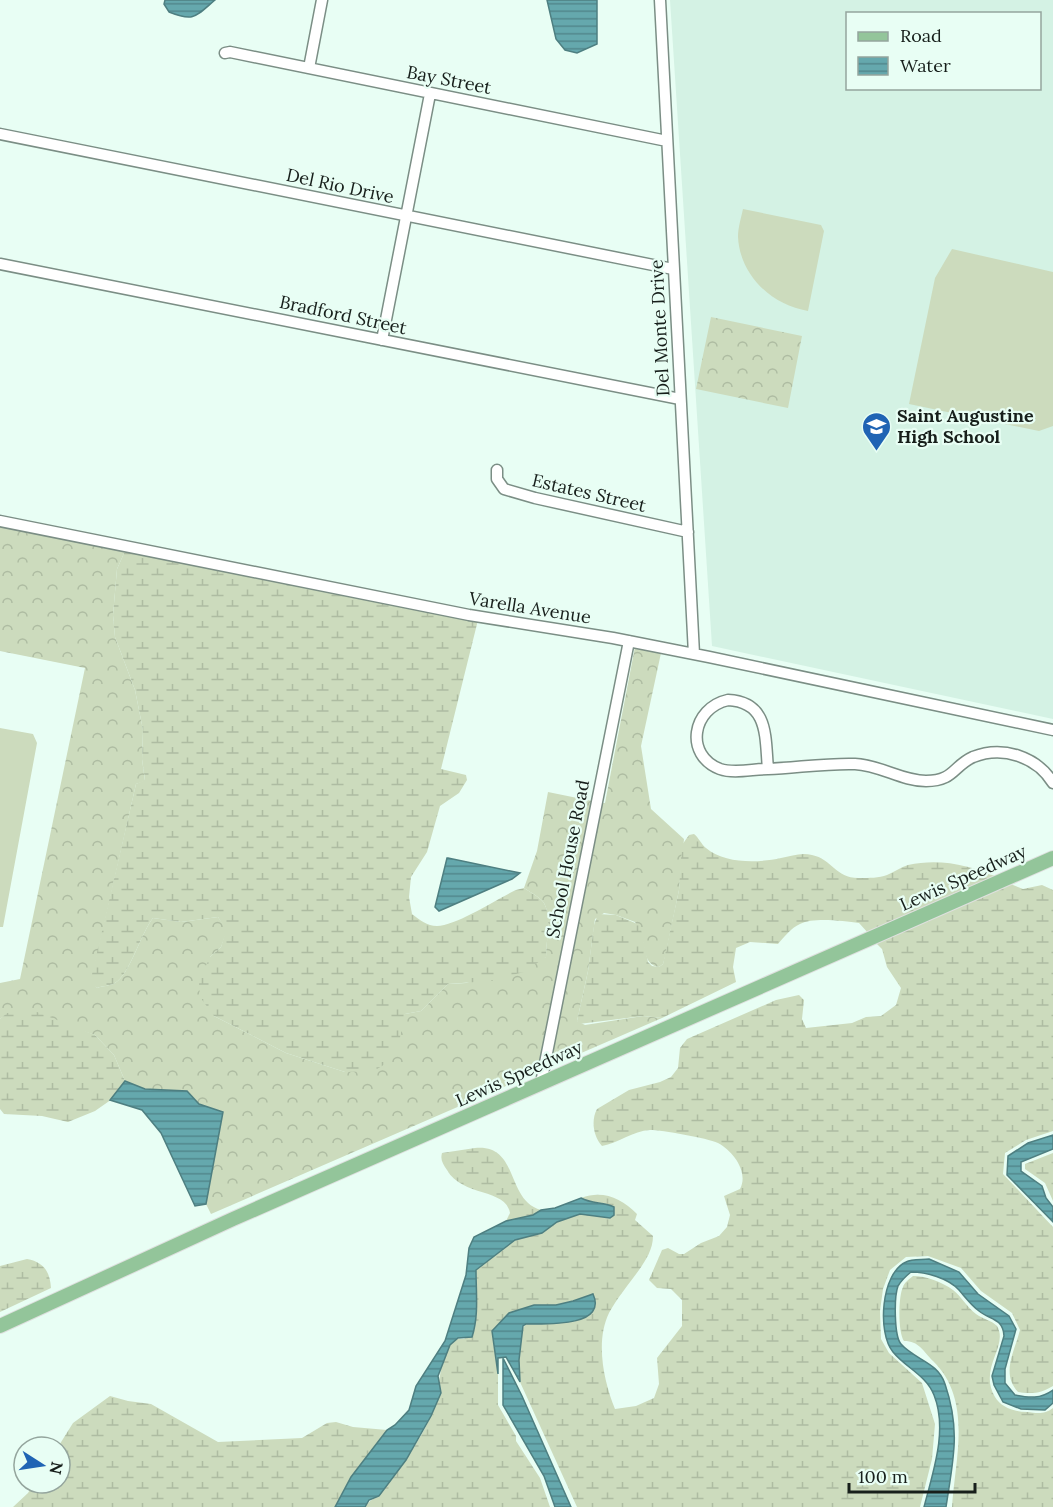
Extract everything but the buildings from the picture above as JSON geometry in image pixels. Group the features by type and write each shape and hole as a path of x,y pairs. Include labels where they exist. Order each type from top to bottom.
{"main road":[{"name":"Lewis Speedway","path":"0,1326 541,1083 1053,858"}],"street":[{"path":"309,68 322,0"},
{"name":"Del Monte Drive","path":"660,0 694,654"},
{"name":"Bay Street","path":"225,53 667,141"},
{"path":"382,340 430,94"},
{"name":"Del Rio Drive","path":"0,134 673,269"},
{"name":"Bradford Street","path":"0,264 680,399"},
{"name":"Estates Street","path":"497,470 496,479 504,489 573,508 688,532"},
{"name":"Varella Avenue","path":"0,521 469,615 629,641 1053,730"},
{"name":"School House Road","path":"541,1083 629,641"},
{"path":"768,769 762,721 752,708 737,700 728,700 706,711 698,725 698,743 706,759 728,771 768,769 855,764 878,767 922,781 939,781 950,776 972,758 993,753 1010,753 1032,760 1053,783"}],"shaded area":[{"name":"Saint Augustine High School","path":"670,0 1053,0 1053,719 712,646"}],"green space":[{"path":"743,209 821,225 824,231 808,311 794,308 770,295 751,276 740,251 738,237"},
{"path":"952,249 1053,272 1053,426 1039,431 909,404 935,278"},
{"path":"711,317 802,336 788,408 696,389"},
{"path":"0,525 125,551 117,569 113,615 115,637 135,690 143,730 142,759 145,781 136,784 91,982 97,988 113,984 120,978 126,971 153,918 181,922 218,917 227,930 221,947 210,957 214,1016 286,1053 345,1072 405,1014 421,1011 448,984 466,983 546,957 548,915 544,903 524,888 537,851 548,792 592,801 538,1072 211,1214 206,1204 223,1112 199,1104 187,1091 145,1089 125,1081 114,1055 95,1035 68,1026 8,1013 0,1019 0,983 20,979 85,668 0,651"},
{"path":"125,551 478,620 441,769 466,775 467,780 459,793 440,806 427,852 411,877 409,897 412,914 430,925 445,925 524,888 544,903 548,915 546,957 524,972 489,981 448,984 421,1011 405,1014 399,1042 385,1064 374,1071 345,1072 286,1053 214,1016 200,997 199,984 210,957 221,947 226,930 218,917 181,922 153,918 126,971 120,978 113,984 97,988 90,983 136,784 145,780 142,759 143,730 135,690 115,637 113,615 117,569"},
{"path":"635,647 661,653 641,746 651,809 684,839 679,890 665,957 663,964 659,967 650,963 641,933 635,922 604,913 595,919 588,971 577,1021 585,1025 643,1016 662,1018 549,1067 602,803 605,803"},
{"path":"0,728 33,734 37,743 3,927 0,927"},
{"path":"694,834 706,848 732,860 772,860 808,854 825,860 840,872 852,877 881,877 908,865 931,862 965,866 997,877 869,934 859,923 821,920 797,926 778,944 750,942 736,948 733,967 736,982 662,1018 643,1016 579,1024 577,1021 588,971 594,925 598,914 616,915 640,925 648,962 652,966 659,967 663,964 679,890 682,845 689,835"},
{"path":"1008,883 1023,889 1042,885 1053,890 1053,1131 1026,1140 1005,1153 1003,1174 1053,1227 1053,1386 1036,1393 1018,1392 1010,1378 1010,1362 1020,1330 1012,1313 981,1291 961,1268 928,1256 906,1257 890,1270 883,1289 880,1311 881,1339 889,1353 922,1383 935,1424 932,1459 920,1507 577,1507 520,1382 519,1352 521,1336 526,1324 570,1322 590,1315 581,1299 556,1305 534,1305 492,1331 498,1374 498,1405 516,1436 516,1441 540,1478 550,1507 365,1507 383,1490 426,1426 437,1398 441,1367 448,1348 454,1339 464,1339 475,1329 476,1270 515,1240 542,1233 557,1222 580,1214 610,1218 603,1203 589,1203 581,1198 604,1195 618,1200 637,1214 635,1220 653,1236 647,1258 609,1313 602,1336 602,1349 607,1387 615,1409 636,1406 654,1398 659,1384 657,1358 682,1326 682,1300 671,1289 657,1288 649,1280 662,1250 668,1248 684,1254 701,1243 719,1236 727,1227 730,1215 724,1196 740,1189 741,1169 729,1151 718,1143 664,1131 638,1132 602,1146 594,1128 597,1109 629,1090 671,1077 678,1068 680,1048 687,1039 776,1000 799,995 804,1000 802,1019 806,1028 852,1023 866,1017 881,1016 896,1005 901,988 887,967 882,949 875,942"},
{"path":"37,1012 95,1035 114,1055 125,1081 115,1097 95,1111 68,1122 42,1116 4,1114 0,1109 0,1019 7,1013"},
{"path":"475,1148 489,1149 499,1155 506,1163 522,1196 541,1210 533,1215 506,1221 510,1213 507,1205 501,1200 463,1185 454,1179 443,1164 442,1153"},
{"path":"1053,1153 1053,1201 1045,1183 1025,1169 1025,1164"},
{"path":"27,1259 42,1265 49,1277 51,1288 0,1312 0,1266"},
{"path":"913,1276 928,1278 949,1287 976,1314 997,1326 1000,1334 990,1376 995,1397 1001,1404 1013,1410 1034,1413 1043,1413 1053,1408 1053,1507 952,1507 959,1431 953,1394 945,1377 933,1361 917,1345 904,1341 902,1337 901,1292 904,1284"},
{"path":"110,1396 151,1404 218,1442 302,1438 327,1423 336,1422 353,1427 387,1430 351,1477 335,1507 13,1507 26,1495 72,1495 72,1435 66,1435 73,1423"}],"water":[{"path":"165,0 215,0 198,14 184,17 169,12 164,4"},
{"path":"547,0 597,0 597,44 577,53 565,50 556,39"},
{"path":"447,858 520,873 512,879 439,911 435,907"},
{"path":"125,1081 145,1089 187,1091 199,1104 223,1112 206,1204 195,1206 161,1133 142,1110 110,1100"},
{"path":"1053,1135 1053,1149 1021,1162 1021,1171 1042,1186 1046,1198 1053,1207 1053,1222 1007,1175 1008,1156 1028,1143"},
{"path":"581,1198 614,1207 614,1215 610,1218 580,1214 557,1222 542,1233 515,1240 476,1270 476,1312 472,1337 458,1338 450,1345 438,1376 441,1393 406,1460 379,1496 369,1500 365,1507 335,1507 351,1477 387,1430 409,1410 416,1386 445,1341 466,1275 469,1248 474,1237 506,1221 533,1215 541,1210 555,1208"},
{"path":"929,1259 959,1272 978,1294 1009,1316 1016,1329 1005,1369 1005,1383 1015,1395 1035,1397 1053,1390 1053,1403 1045,1410 1021,1409 1003,1402 992,1376 1004,1336 999,1323 976,1309 954,1286 943,1279 911,1272 904,1279 898,1286 896,1299 895,1316 899,1340 907,1349 932,1366 942,1377 953,1416 954,1446 946,1507 924,1507 938,1451 940,1422 934,1395 926,1382 893,1352 888,1343 883,1318 887,1290 898,1268 908,1261"},
{"path":"593,1294 595,1305 592,1313 584,1318 560,1323 523,1326 519,1360 520,1382 506,1357 498,1358 498,1374 492,1331 509,1313 534,1305 556,1305"},
{"path":"503,1358 571,1507 555,1507 544,1476 503,1405"}],"place":[{"name":"Saint Augustine High School","path":"876,452"}]}
